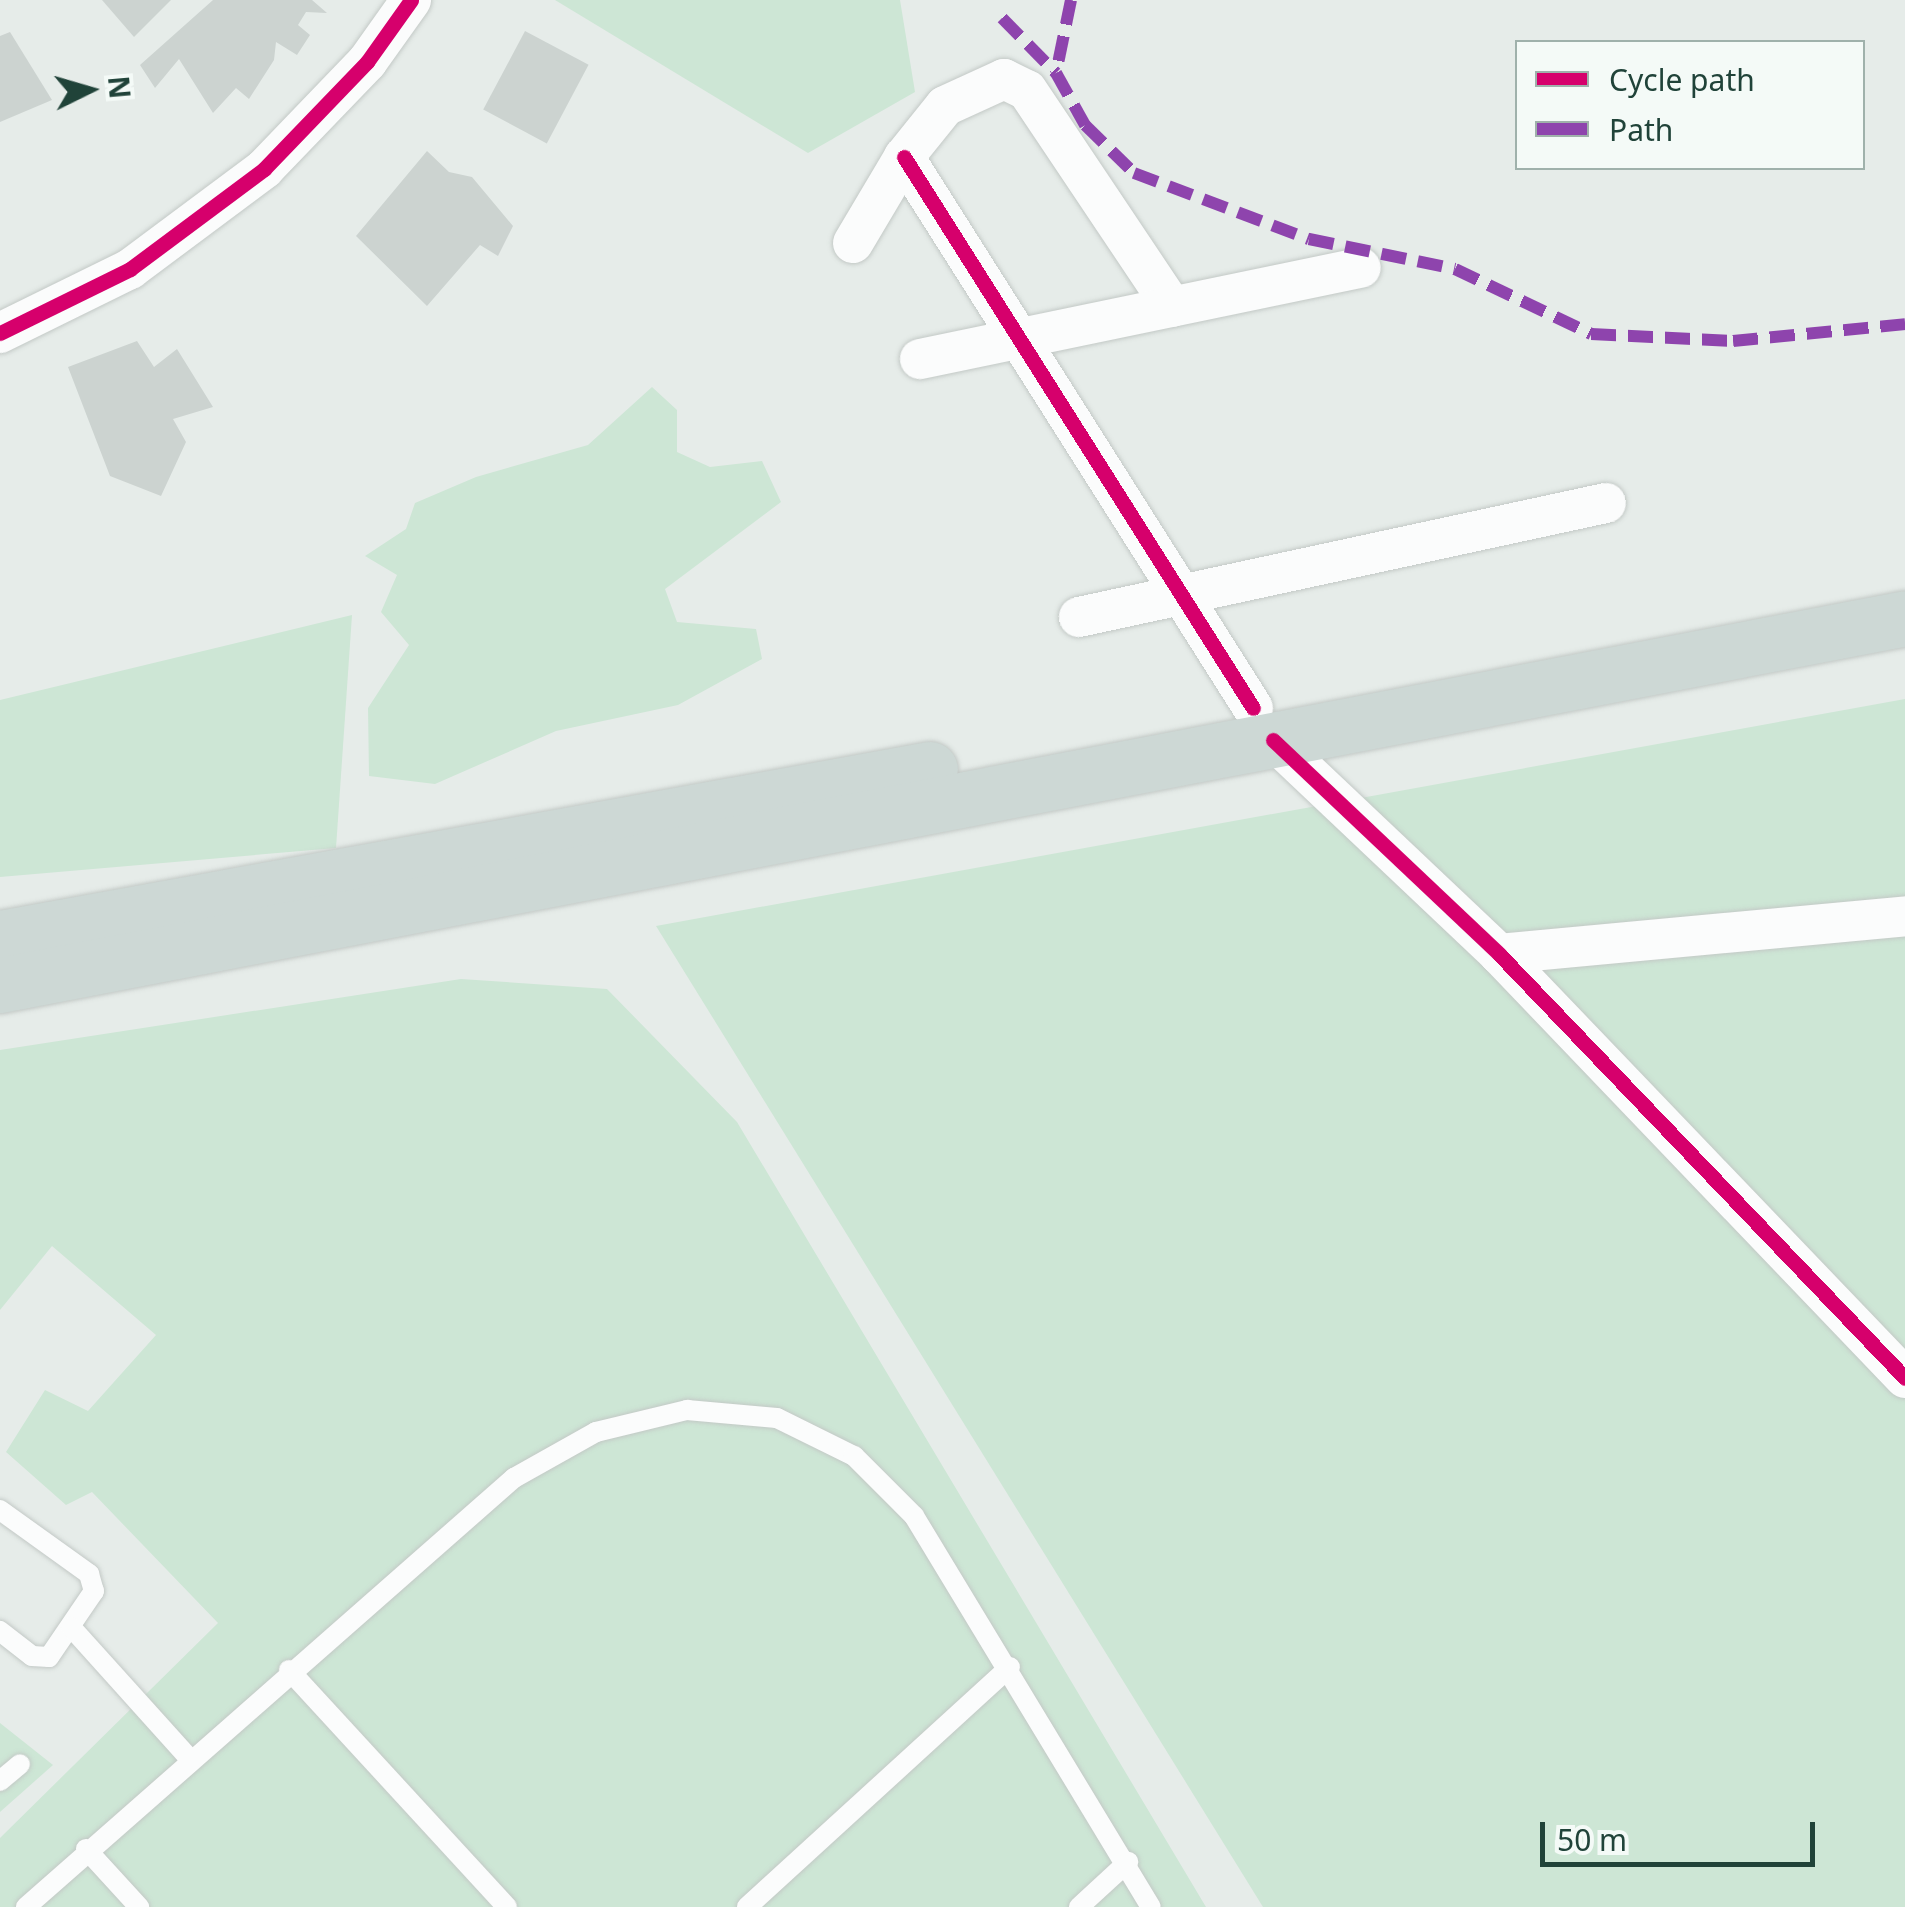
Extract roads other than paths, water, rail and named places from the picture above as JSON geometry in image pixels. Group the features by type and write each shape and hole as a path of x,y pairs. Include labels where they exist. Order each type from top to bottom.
{"main road":[{"path":"0,984 1263,724 1905,582"},
{"path":"0,938 1905,618"}],"street":[{"path":"0,333 130,270 264,169 368,62 411,0"},
{"path":"853,242 904,157 957,99 1004,78 1027,90 1172,307"},
{"path":"904,157 1263,724 1499,954 1905,1378"},
{"path":"920,358 1361,268"},
{"path":"1080,617 1606,504"},
{"path":"1499,954 1905,915"}],"lane":[{"path":"26,1907 289,1670 514,1478 596,1432 687,1410 777,1418 854,1456 914,1516 1010,1667 1151,1907"},
{"path":"0,1510 92,1579 94,1591 42,1659 0,1631"},
{"path":"71,1626 189,1758"},
{"path":"747,1907 1010,1667"},
{"path":"289,1670 507,1907"},
{"path":"0,1782 20,1764"},
{"path":"86,1849 139,1907"},
{"path":"1078,1907 1128,1862"}]}
